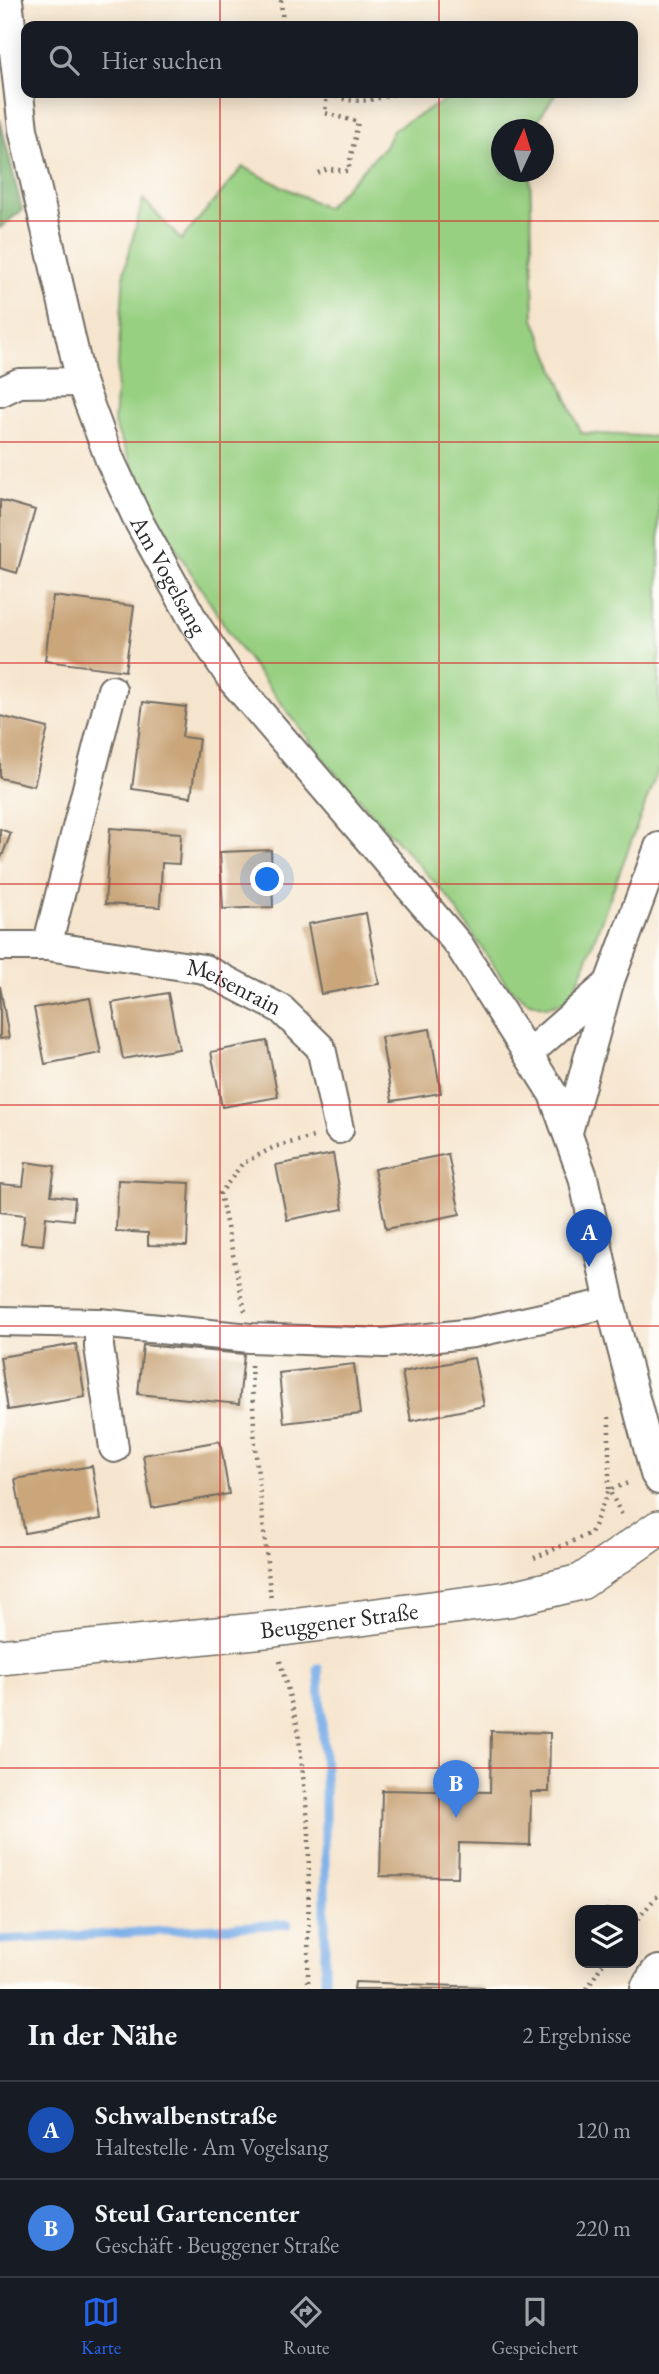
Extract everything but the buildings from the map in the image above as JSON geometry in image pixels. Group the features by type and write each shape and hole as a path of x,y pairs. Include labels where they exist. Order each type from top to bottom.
{"main road":[{"path":"650,1989 659,1975"}],"street":[{"name":"Am Vogelsang","path":"8,0 23,129 81,382 116,472 139,522 196,625 233,681 459,945 552,1094 583,1177 610,1303 657,1477"},
{"path":"0,391 19,383 81,382"},
{"path":"47,946 112,690"},
{"path":"568,1132 609,983 659,847"},
{"name":"Meisenrain","path":"0,946 47,946 204,969 281,1010 321,1048 340,1129"},
{"path":"528,1054 609,983"},
{"path":"0,1321 99,1323 250,1338 384,1343 473,1333 610,1303"},
{"path":"99,1323 114,1448"},
{"name":"Beuggener Straße","path":"0,1657 272,1608 509,1599 581,1582 659,1528"}],"path":[{"path":"281,0 283,21"},
{"path":"318,173 328,169 348,171 358,122 325,113 327,98"},
{"path":"338,98 369,101 380,98"},
{"path":"308,1989 309,1832 298,1728 277,1653 255,1446 250,1338 220,1194 242,1164 274,1147 340,1129"},
{"path":"524,1563 590,1533 609,1490 657,1477"},
{"path":"638,1918 659,1894"},
{"path":"587,1989 600,1968"}],"green space":[{"path":"449,98 553,98 539,119 491,119 491,182 530,182 534,319 581,433 659,437 659,767 579,980 567,1001 546,1007 527,1001 507,985 447,896 330,767 235,642 154,514 114,424 124,272 143,199 181,240 243,167 326,208 385,146 394,129"},
{"path":"0,119 22,210 0,228"}],"waterway":[{"path":"318,1668 325,1769 325,1989"},
{"path":"0,1940 288,1924"}],"place":[{"name":"Schwalbenstraße","path":"589,1267"},
{"name":"Steul Gartencenter","path":"456,1818"}]}
